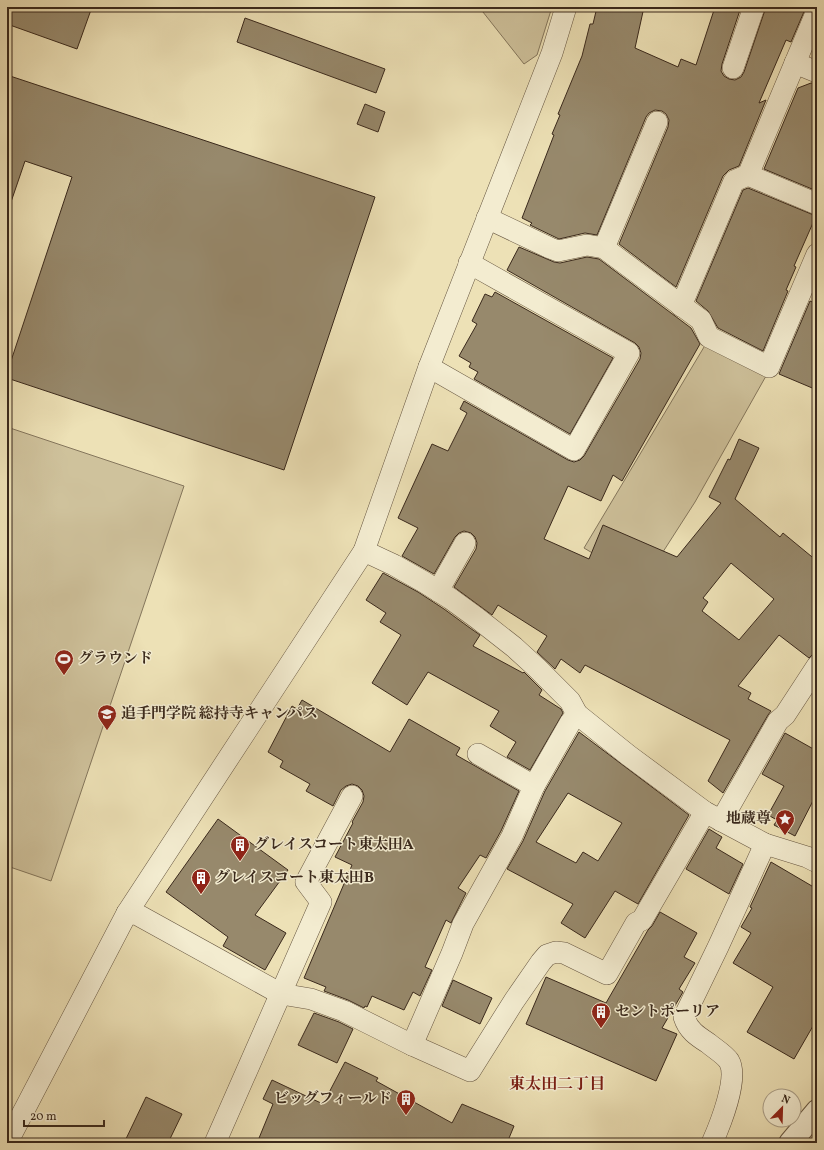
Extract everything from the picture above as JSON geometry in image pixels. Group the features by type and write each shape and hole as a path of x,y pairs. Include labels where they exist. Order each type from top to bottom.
{"street":[{"path":"7,1143 126,913 364,551 429,367 552,53 566,7"},
{"path":"733,68 754,7"},
{"path":"681,306 734,181 748,175 816,13"},
{"path":"795,63 817,72"},
{"path":"604,248 657,122"},
{"path":"748,175 817,204"},
{"path":"487,218 558,251 587,245 604,248 701,320 709,337 769,367 817,254"},
{"path":"429,367 574,450 629,353 469,263"},
{"path":"438,591 465,543"},
{"path":"364,551 394,565 438,591 477,618 526,657 570,701 577,714 628,755 713,816 765,844 807,857 817,862"},
{"path":"126,913 138,915 281,994 311,999 327,1004 359,1018 412,1045 470,1070 540,962 547,955 556,952 564,953 607,974 636,923 642,920 778,721 785,715 817,666"},
{"path":"412,1045 463,924 512,836 534,786 570,722 577,714"},
{"path":"478,754 534,786"},
{"path":"215,1143 321,902 306,882 352,796"},
{"path":"712,1143 731,1084 731,1066 724,1056 691,1030 684,1017 718,948 765,844"},
{"path":"790,1143 817,1111"}],"shaded area":[{"path":"479,7 552,7 537,55 524,64"},
{"path":"707,342 766,376 695,502 643,583 584,548"},
{"name":"グラウンド","path":"7,427 184,486 51,881 7,866"}],"building":[{"path":"7,7 92,7 77,49 7,24"},
{"path":"597,7 644,7 635,48 678,67 681,59 696,65 715,7 741,7 721,71 724,76 735,80 741,77 744,72 766,7 806,7 791,42 786,40 759,103 766,100 739,166 729,170 723,176 676,287 619,244 668,127 669,120 666,114 662,111 655,110 649,113 646,117 597,235 585,233 559,239 530,225 532,223 522,218 554,135 552,134 560,115 558,114 582,56 590,24 593,24"},
{"path":"245,18 385,69 376,93 237,42"},
{"path":"7,75 375,197 284,470 7,378 7,373 72,177 25,161 11,202 7,202"},
{"path":"811,83 817,84 817,178 812,189 764,169 798,88"},
{"path":"365,104 385,112 378,132 357,124"},
{"path":"748,188 816,216 794,266 796,267 786,290 788,291 763,351 718,328 708,311 696,301 743,190"},
{"path":"519,247 554,262 560,263 587,257 599,259 691,328 700,344 622,481 613,475 601,501 568,486 544,539 589,559 603,525 677,557 721,503 709,497 728,459 730,460 739,439 759,448 735,499 780,537 783,533 817,561 817,654 812,655 809,658 779,635 738,686 751,693 748,699 771,711 723,793 708,781 730,740 585,665 580,673 561,659 555,669 537,652 547,636 498,605 492,615 454,587 476,549 477,543 475,537 471,533 464,531 455,537 434,574 402,556 418,528 398,518 432,444 448,451 467,413 460,409 464,401 574,462 580,460 584,456 640,359 641,353 639,347 635,343 507,270","holes":["731,563 774,599 739,640 702,611 708,602 703,598"]},
{"path":"495,292 613,358 570,434 474,379 478,372 469,367 471,363 459,356 477,324 472,321 485,294 492,297"},
{"path":"810,301 817,304 817,390 779,374"},
{"path":"383,573 418,592 480,635 473,646 523,673 524,672 542,690 539,695 561,709 563,713 530,770 507,757 516,742 490,726 499,711 428,672 407,705 372,683 401,635 380,622 386,613 366,600"},
{"path":"302,700 390,752 409,719 460,748 456,755 519,791 501,831 486,858 480,855 458,888 466,893 451,923 446,920 425,967 432,970 420,996 413,992 404,1010 372,996 367,1007 365,1006 364,1008 324,991 326,987 304,978 352,865 335,857 363,802 364,796 362,790 358,786 352,784 341,790 333,806 306,791 310,784 280,767 283,761 268,752 292,706 297,709"},
{"path":"579,732 689,815 638,904 615,891 585,938 561,923 573,904 507,869 523,841 545,791","holes":["568,793 622,823 598,861 583,852 576,863 536,842"]},
{"path":"785,733 817,751 817,793 795,836 774,825 777,820 768,815 784,786 762,774"},
{"path":"218,819 288,870 255,915 286,933 265,970 223,946 228,937 166,892"},
{"path":"709,829 722,837 716,848 743,864 729,894 686,869"},
{"path":"771,862 817,889 817,1019 794,1059 747,1032 773,987 733,963 751,933 741,927 752,908 750,907"},
{"path":"660,912 697,933 684,957 695,963 679,989 683,992 662,1028 677,1034 656,1081 526,1024 546,977 606,1003"},
{"path":"453,980 492,998 480,1024 442,1006"},
{"path":"314,1013 353,1029 337,1063 298,1045"},
{"path":"345,1062 378,1078 376,1081 452,1123 462,1104 514,1126 507,1143 257,1143 273,1104 263,1099 272,1080 323,1104"},
{"path":"146,1097 182,1114 168,1143 124,1143"}],"place":[{"name":"グラウンド","path":"64,676"},
{"name":"追手門学院 総持寺キャンパス","path":"107,731"},
{"name":"地蔵尊","path":"785,836"},
{"name":"グレイスコート東太田A","path":"240,862"},
{"name":"グレイスコート東太田B","path":"201,895"},
{"name":"セントポーリア","path":"601,1029"},
{"name":"ビッグフィールド","path":"406,1116"}],"district":[{"name":"東太田二丁目","path":"557,1085"}]}
